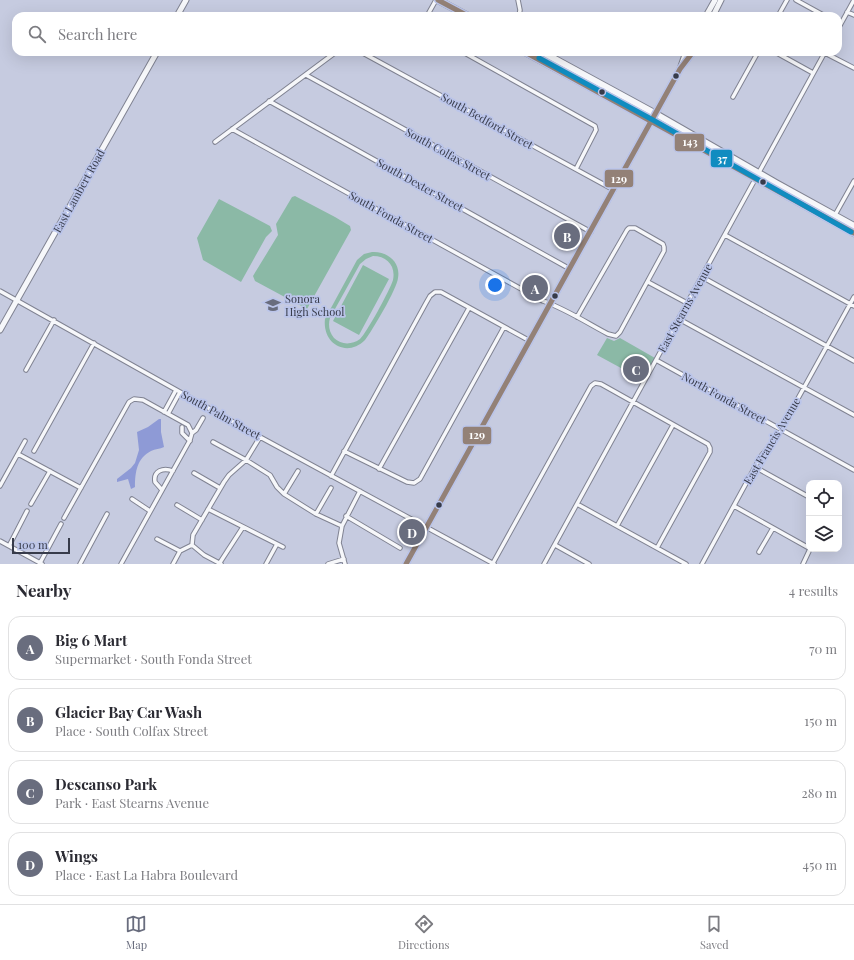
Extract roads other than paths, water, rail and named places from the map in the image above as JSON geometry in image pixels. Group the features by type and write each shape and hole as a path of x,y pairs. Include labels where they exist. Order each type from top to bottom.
{"main road":[{"path":"179,12 186,0"},
{"path":"437,0 460,12"},
{"path":"710,12 715,0"},
{"path":"712,12 721,0"},
{"name":"East Lambert Road","path":"0,330 155,56"},
{"path":"532,56 652,121 854,226"},
{"path":"549,56 656,114 854,233"},
{"path":"406,564 656,114 680,69 685,56"},
{"path":"680,69 690,56"}],"street":[{"path":"430,12 437,0"},
{"path":"518,0 520,12"},
{"path":"780,12 787,0"},
{"path":"796,0 818,12"},
{"path":"842,20 854,0"},
{"path":"847,12 854,15"},
{"path":"215,142 331,56"},
{"name":"South Bedford Street","path":"370,56 614,190"},
{"path":"470,56 595,126 596,130 576,169"},
{"path":"733,97 756,56"},
{"path":"782,56 813,73"},
{"name":"East Stearns Avenue","path":"544,564 634,403 656,360 823,56"},
{"path":"832,56 854,68"},
{"name":"South Colfax Street","path":"306,75 591,232"},
{"name":"South Dexter Street","path":"269,101 570,269"},
{"name":"South Fonda Street","path":"232,129 550,304"},
{"path":"835,215 854,181"},
{"path":"550,304 558,306 577,317 608,334 616,336 620,332 664,252 664,248 659,241 635,228 629,228 624,233 577,317"},
{"path":"725,235 852,305"},
{"path":"702,276 854,361"},
{"path":"648,282 687,304"},
{"name":"South Palm Street","path":"0,291 260,437 494,564"},
{"path":"331,476 426,303 430,296 435,292 441,292 530,341"},
{"name":"East Francis Avenue","path":"702,564 761,456 775,440 781,430 827,346 852,305 854,297"},
{"path":"379,468 469,308"},
{"path":"679,319 854,415"},
{"path":"26,370 54,320"},
{"path":"344,451 407,482 414,483 420,479 504,327"},
{"path":"34,451 94,343"},
{"name":"North Fonda Street","path":"656,360 854,470"},
{"path":"494,564 591,386 595,383 601,384 708,444 710,448 710,452 657,548"},
{"path":"166,413 178,391"},
{"path":"64,518 129,402 134,399 143,400 188,426 192,433"},
{"path":"121,564 190,441 192,433 196,430 203,418"},
{"path":"617,526 673,425"},
{"path":"182,427 182,433 190,441"},
{"path":"192,545 193,535 220,488 230,475 246,460 260,437"},
{"path":"0,486 25,441"},
{"path":"213,442 270,475 277,487 284,494 316,514 342,526"},
{"path":"18,454 81,488"},
{"path":"755,467 806,495"},
{"path":"162,490 155,482 156,474 160,470 173,469"},
{"path":"31,504 50,471"},
{"path":"284,494 298,471"},
{"path":"194,473 220,488"},
{"path":"316,514 331,488"},
{"path":"345,564 339,543 342,526 360,491"},
{"path":"132,499 150,511"},
{"path":"577,504 686,564"},
{"path":"177,505 202,520"},
{"path":"734,506 806,547"},
{"path":"208,509 284,547"},
{"path":"9,546 27,511"},
{"path":"80,564 107,514"},
{"path":"346,516 400,548"},
{"path":"0,541 41,563 61,524"},
{"path":"192,545 204,556 220,564 243,527"},
{"path":"759,552 773,528"},
{"path":"156,539 180,551"},
{"path":"266,564 277,544"},
{"path":"173,564 180,551 192,545"},
{"path":"555,545 589,564"},
{"path":"803,564 809,552"},
{"path":"328,564 344,559"}],"water":[{"path":"161,419 161,432 164,447 151,451 143,457 136,471 135,487 131,489 128,479 117,482 117,479 135,463 139,450 137,432 148,427"}],"place":[{"name":"Glacier Bay Car Wash","path":"567,236"},
{"name":"Big 6 Mart","path":"535,288"},
{"name":"Sonora High School","path":"273,305"},
{"name":"Descanso Park","path":"636,369"},
{"name":"Wings","path":"412,532"}]}
